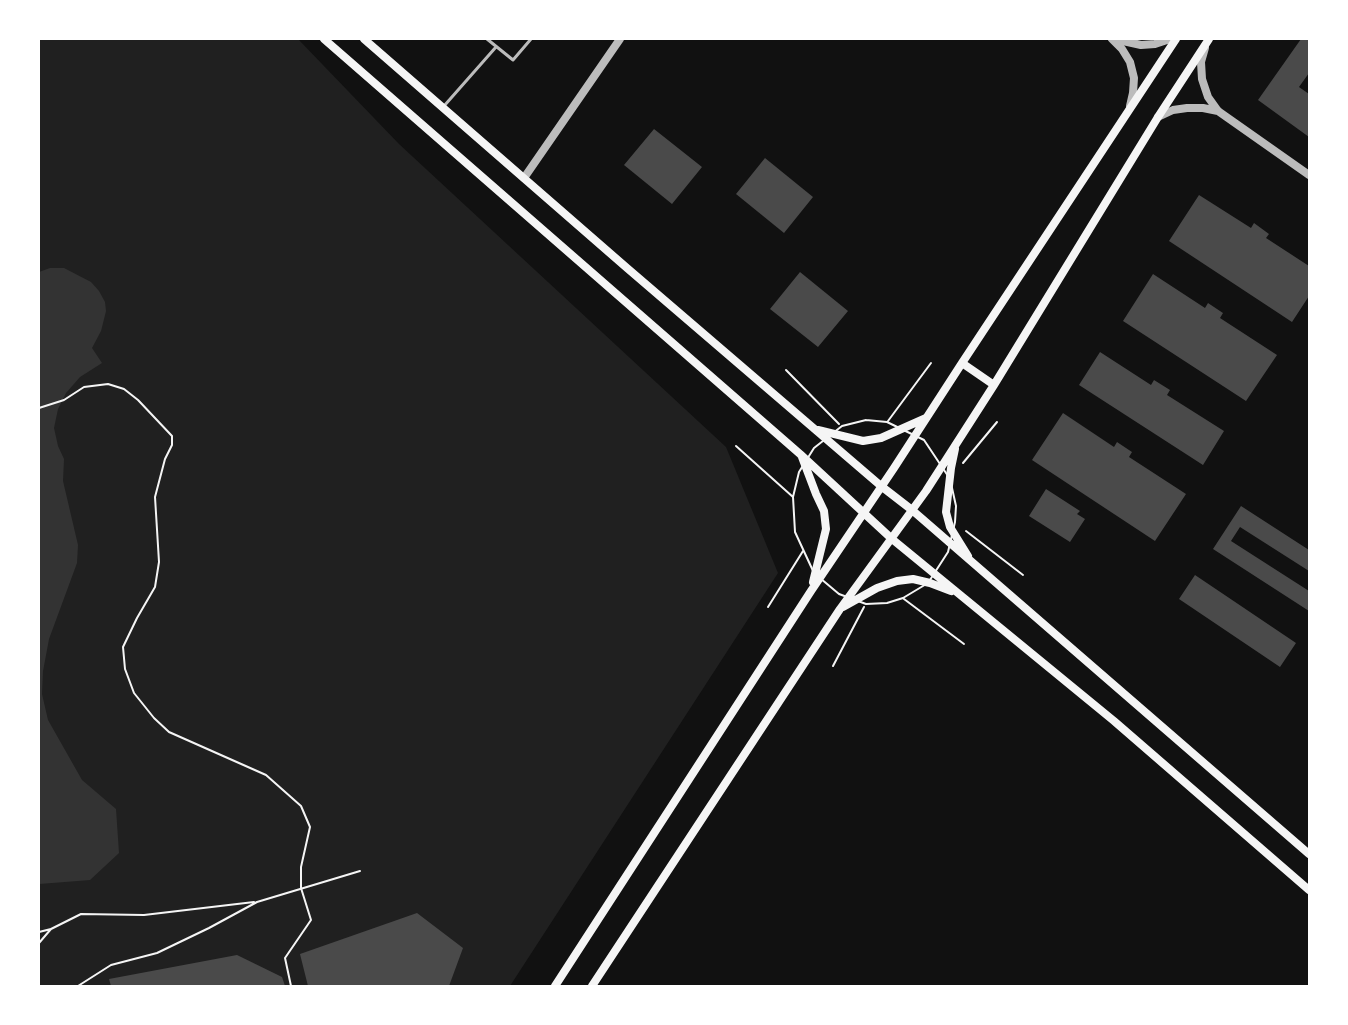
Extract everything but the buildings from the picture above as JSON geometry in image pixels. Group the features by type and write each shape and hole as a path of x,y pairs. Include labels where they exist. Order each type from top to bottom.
{"main road":[{"path":"324,39 800,454 892,539 1114,721 1309,890"},
{"path":"364,39 1309,854"},
{"path":"555,986 811,591 1176,39"},
{"path":"592,986 840,609 892,539 956,444 1158,117 1207,42"},
{"path":"962,363 994,385"},
{"path":"816,430 863,441 881,438 926,418"},
{"path":"956,444 946,512 950,526 973,564"},
{"path":"800,454 824,511 826,529 811,591"},
{"path":"840,609 877,588 897,581 913,579 958,593"}],"street":[{"path":"524,178 620,39"},
{"path":"1113,39 1141,45 1155,44 1170,39"},
{"path":"1113,39 1130,62 1134,78 1130,109"},
{"path":"1207,42 1201,62 1202,80 1208,97 1218,111 1309,175"},
{"path":"1158,117 1173,110 1187,108 1218,111"}],"lane":[{"path":"487,39 513,60 531,39"},
{"path":"442,107 496,47"}],"path":[{"path":"887,422 931,363"},
{"path":"786,370 842,426"},
{"path":"39,408 64,400 84,387 108,384 124,389 138,400 172,436 172,445 165,459 155,497 159,562 155,587 123,647 125,669 134,693 154,718 169,732 266,775 301,806 310,827 301,867 301,888 311,920 285,958 291,986"},
{"path":"957,471 998,422"},
{"path":"736,446 793,497"},
{"path":"963,529 1023,575"},
{"path":"768,607 803,551"},
{"path":"903,598 964,644"},
{"path":"833,666 866,604"},
{"path":"78,986 111,965 158,952 257,902 360,872"},
{"path":"39,932 81,914 144,915 257,902"},
{"path":"39,943 51,928"}],"shaded area":[{"path":"39,39 298,39 399,144 726,447 778,573 510,986 39,986"},
{"path":"50,268 64,268 91,282 105,302 106,311 101,331 92,348 102,363 80,377 66,393 58,409 54,428 64,459 63,481 78,545 77,563 49,639 43,671 42,694 48,720 82,780 116,809 119,853 90,880 39,884 39,272"}]}
